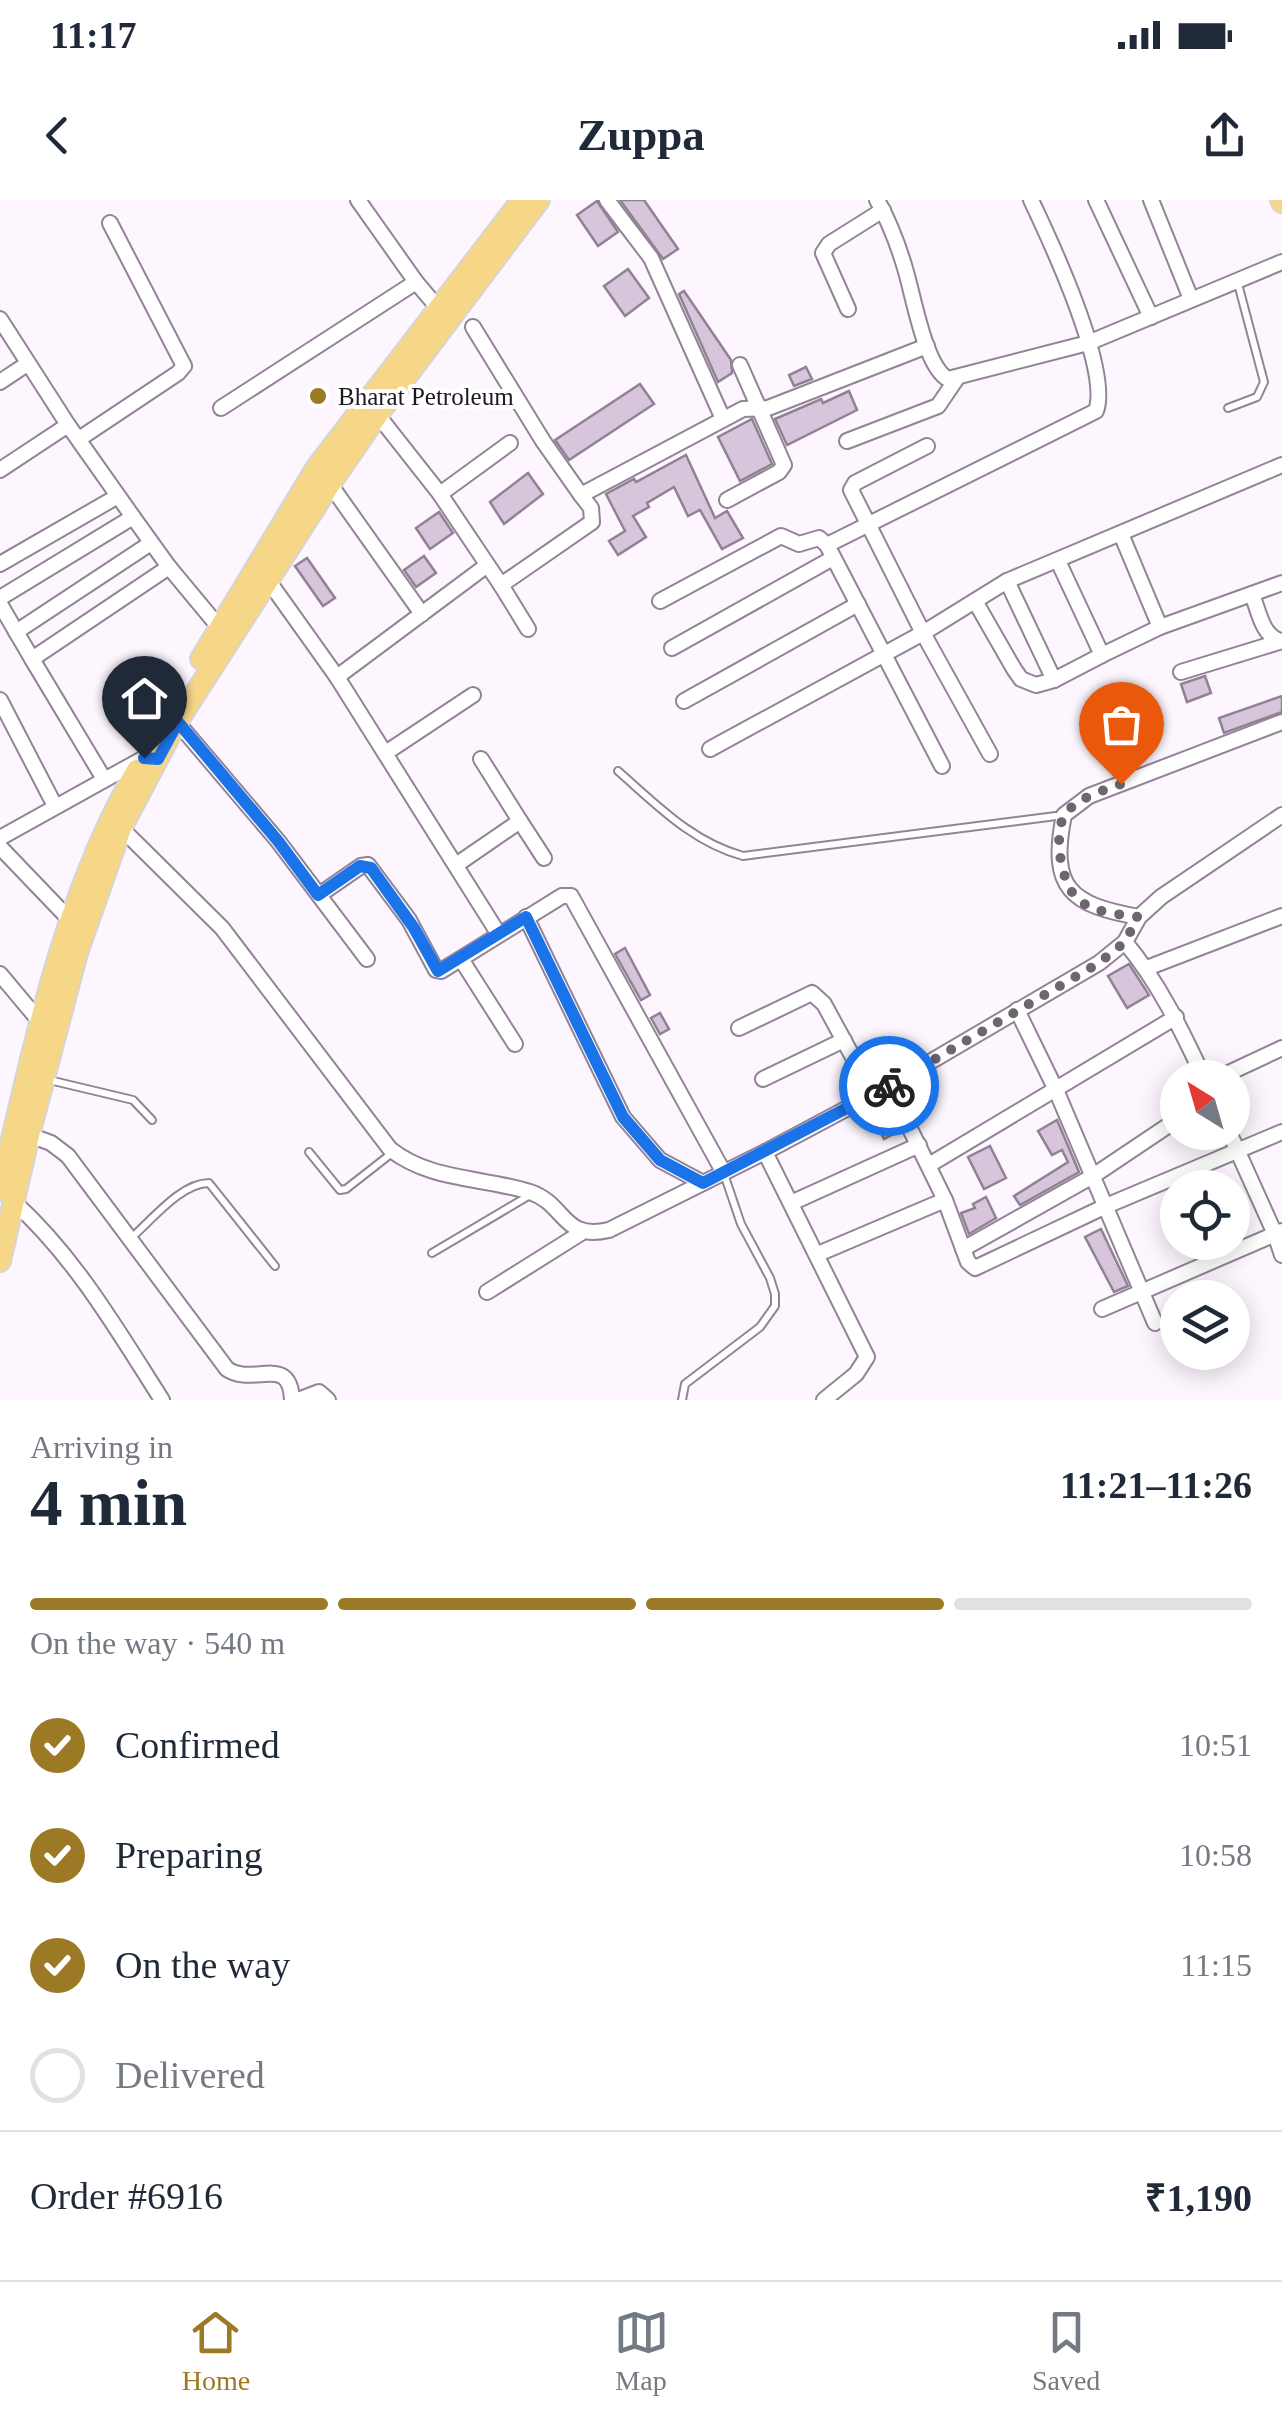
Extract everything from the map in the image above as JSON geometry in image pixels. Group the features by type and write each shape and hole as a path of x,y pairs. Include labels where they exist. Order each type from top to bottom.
{"main road":[{"path":"445,316 522,200"},
{"path":"7,1196 28,1135 77,954 121,828 151,759 324,476 372,407 539,200"},
{"path":"0,1261 7,1196 41,1023 70,921 109,818 178,722 224,635"}],"street":[{"path":"358,200 445,316"},
{"path":"607,200 651,258 723,419"},
{"path":"672,648 868,525 1096,410 1099,399 1088,343 1064,268 1030,200"},
{"path":"1096,200 1152,318"},
{"path":"1152,200 1191,299"},
{"path":"848,308 823,253 829,244 880,205 904,263 927,346 941,375 957,378 1088,343 1282,262"},
{"path":"79,439 184,366 110,223"},
{"path":"221,408 416,282"},
{"path":"0,319 151,543 224,635"},
{"path":"473,327 542,441 591,508 592,522 501,586"},
{"path":"581,495 743,408 775,405 927,346"},
{"path":"0,382 27,364"},
{"path":"727,500 779,472 784,465 740,365"},
{"path":"847,440 938,406 957,378"},
{"path":"372,407 440,494 528,629"},
{"path":"0,470 68,425"},
{"path":"440,494 510,443"},
{"path":"927,446 852,487 852,495 990,754"},
{"path":"710,750 1008,582 1282,465"},
{"path":"324,476 422,614"},
{"path":"0,564 118,496"},
{"path":"104,778 0,601 133,517"},
{"path":"1121,534 1160,627"},
{"path":"660,601 781,536 799,544 819,538 830,552 942,766"},
{"path":"16,632 151,543"},
{"path":"1058,562 1102,655"},
{"path":"337,677 486,566"},
{"path":"32,659 169,567"},
{"path":"263,574 387,752 498,933"},
{"path":"1008,582 1054,680"},
{"path":"974,601 1021,679 1036,685 1054,680 1160,627 1282,583"},
{"path":"1252,594 1266,632 1280,642"},
{"path":"684,701 858,604"},
{"path":"1181,672 1280,642"},
{"path":"387,752 473,695"},
{"path":"0,700 54,806"},
{"path":"178,722 278,841 367,959"},
{"path":"1138,917 1097,910 1078,900 1066,884 1060,833 1064,815 1089,796 1282,722"},
{"path":"0,838 104,778 151,759"},
{"path":"481,759 544,858"},
{"path":"487,1292 581,1233 609,1230 889,1086 1099,963 1125,942 1138,917 1176,886 1282,815"},
{"path":"456,865 520,820"},
{"path":"121,828 222,928 394,1152 418,1168 534,1193 581,1233"},
{"path":"0,847 70,921"},
{"path":"318,895 360,866 368,866 414,928 436,970 441,971 562,896 574,899 724,1173"},
{"path":"1147,968 1282,916"},
{"path":"526,917 623,1117 660,1160 703,1183"},
{"path":"1125,942 1147,968 1196,1060"},
{"path":"461,959 514,1044"},
{"path":"0,974 41,1023"},
{"path":"739,1028 812,993 824,1004 874,1094"},
{"path":"1016,1010 1056,1090 1156,1323"},
{"path":"929,1165 1176,1017"},
{"path":"763,1079 844,1040"},
{"path":"1250,1063 1282,1048"},
{"path":"889,1086 945,1200 971,1266 980,1268 1106,1206 1282,1132"},
{"path":"963,1248 1094,1176 1160,1131"},
{"path":"28,1135 51,1143 68,1156 227,1369 244,1376 282,1375 295,1400 319,1392 328,1400"},
{"path":"791,1203 919,1145"},
{"path":"1237,1150 1279,1232 1282,1255"},
{"path":"766,1152 867,1357 856,1374 824,1400"},
{"path":"7,1196 64,1255 162,1400"},
{"path":"818,1254 945,1200"},
{"path":"1102,1309 1279,1232"}],"lane":[{"path":"1228,408 1257,397 1264,382 1236,280"},
{"path":"618,771 693,836 743,856 1064,815"},
{"path":"44,1079 133,1100 152,1120"},
{"path":"308,1152 340,1190 394,1152"},
{"path":"682,1400 685,1384 760,1327 775,1306 776,1294 770,1278 741,1224 724,1173"},
{"path":"130,1239 184,1192 198,1183 209,1183 274,1266"},
{"path":"432,1253 534,1193"}],"building":[{"path":"620,200 644,200 678,249 663,259"},
{"path":"597,201 618,232 598,246 577,215"},
{"path":"628,269 649,298 625,316 604,286"},
{"path":"684,291 731,360 732,373 718,382 679,294"},
{"path":"806,367 812,379 794,386 789,375"},
{"path":"640,384 654,404 569,460 555,440"},
{"path":"849,391 857,410 787,445 775,419"},
{"path":"752,419 772,464 740,481 718,437"},
{"path":"686,455 715,518 727,511 743,538 722,549 700,510 688,516 674,487 633,516 646,537 618,555 609,541 625,531 606,494"},
{"path":"528,473 543,494 504,524 490,502"},
{"path":"439,512 453,533 430,549 416,528"},
{"path":"424,556 436,573 416,587 404,570"},
{"path":"307,558 335,598 323,606 295,566"},
{"path":"1205,676 1211,693 1187,702 1181,684"},
{"path":"1282,696 1282,712 1224,733 1219,718"},
{"path":"625,948 650,995 641,1000 615,954"},
{"path":"1129,964 1149,995 1127,1008 1108,976"},
{"path":"660,1013 669,1029 660,1034 651,1018"},
{"path":"888,1107 899,1131 884,1139 872,1115"},
{"path":"1057,1120 1079,1172 1020,1205 1014,1196 1068,1162 1062,1150 1052,1155 1038,1131"},
{"path":"990,1146 1006,1178 984,1189 968,1157"},
{"path":"986,1197 996,1218 969,1234 961,1213 975,1208 973,1204"},
{"path":"1101,1229 1128,1286 1114,1292 1085,1237"}],"way so far":[{"path":"889,1086 1099,963 1125,942 1138,917 1097,910 1078,900 1066,884 1062,870 1060,833 1064,815 1089,796 1121,784"}],"place":[{"name":"Bharat Petroleum","path":"318,396"}],"route":[{"path":"144,758 158,759 178,722 318,895 360,866 368,866 414,928 438,971 526,917 623,1117 660,1160 703,1183 889,1086"}]}
